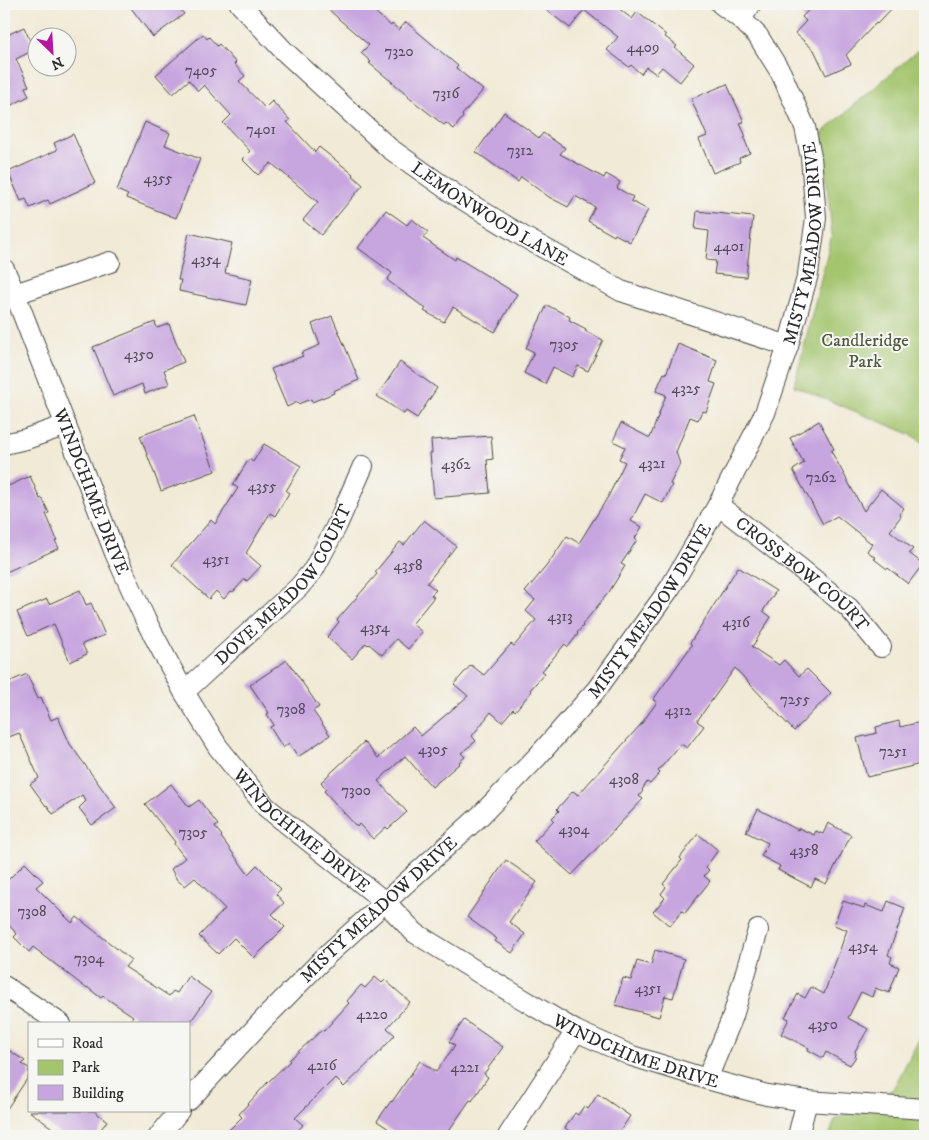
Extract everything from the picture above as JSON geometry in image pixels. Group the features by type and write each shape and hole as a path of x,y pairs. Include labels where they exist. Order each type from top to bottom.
{"street":[{"name":"LEMONWOOD LANE","path":"240,4 284,51 389,148 454,194 524,237 621,290 788,346"},
{"name":"MISTY MEADOW DRIVE","path":"190,1099 322,960 482,814 538,756 597,689 670,588 718,505 765,413 788,346 808,274 816,218 811,157 805,127 781,74 746,12 721,4"},
{"path":"16,294 110,262"},
{"name":"WINDCHIME DRIVE","path":"4,269 16,294 115,553 146,620 184,692 218,747 266,807 385,902 415,934 576,1031 632,1056 767,1095 806,1101 925,1109"},
{"path":"4,444 26,439 66,425"},
{"name":"DOVE MEADOW COURT","path":"184,692 299,587 314,568 337,525 363,466"},
{"name":"CROSS BOW COURT","path":"718,505 849,608 881,647"},
{"path":"707,1079 733,1016 758,930"},
{"path":"4,986 58,1022"},
{"path":"508,1136 576,1031"},
{"path":"798,1136 806,1101"},
{"path":"159,1136 178,1112"}],"green space":[{"name":"Candleridge Park","path":"925,44 925,445 912,435 794,386 832,235 822,133"},
{"path":"925,1028 925,1136 829,1136 835,1120 893,1089"}],"building":[{"path":"128,4 176,4 184,14 153,37"},
{"path":"323,4 366,4 391,26 392,24 399,30 406,22 483,90 462,115 463,117 454,129 446,123 444,125 369,63 371,62 361,53 369,45"},
{"path":"538,4 613,4 632,19 637,12 666,35 664,36 677,46 675,48 694,64 680,82 662,67 656,74 646,67 641,74 631,65 629,67 607,50 618,37 584,10 570,28"},
{"path":"814,4 896,4 846,55 851,64 826,75 814,50 795,33 806,21 802,17"},
{"path":"24,27 28,36 28,53 16,59 29,86 25,87 29,96 4,109 4,33 5,36"},
{"path":"203,34 207,39 209,37 217,46 219,44 236,63 234,64 245,76 239,81 265,108 272,101 290,120 287,122 315,152 319,147 353,174 363,185 321,235 303,220 318,202 271,163 258,175 242,159 250,151 223,123 231,115 204,85 198,91 189,80 173,94 156,75"},
{"path":"727,84 744,122 740,123 750,153 739,158 740,162 713,173 699,139 707,136 691,99"},
{"path":"504,112 539,138 543,133 565,148 560,154 604,178 606,174 620,182 617,188 633,197 631,201 648,210 630,242 615,234 614,236 588,221 595,207 575,196 568,207 549,197 521,177 518,182 476,152"},
{"path":"145,122 170,133 165,145 200,159 176,218 126,198 128,195 117,190"},
{"path":"73,134 95,183 50,204 48,200 30,208 26,199 21,201 8,172 57,150 54,143"},
{"path":"386,210 407,225 412,219 428,232 423,238 455,260 456,257 517,294 495,332 453,307 444,322 424,311 426,309 387,280 392,273 358,248"},
{"path":"697,211 753,217 746,277 714,274 716,261 706,260 709,231 695,229"},
{"path":"189,233 232,243 225,273 252,279 246,305 179,291 181,280 178,280"},
{"path":"547,305 570,317 569,320 603,340 588,371 578,366 572,377 553,367 545,384 524,373 534,352 526,348"},
{"path":"332,316 359,380 312,402 311,399 298,404 297,402 287,407 271,369 303,356 301,353 320,345 312,324"},
{"path":"155,322 157,328 169,324 184,362 164,370 169,384 145,394 142,384 113,396 93,347"},
{"path":"678,344 717,360 710,382 716,384 706,412 702,411 698,420 690,417 676,452 680,464 663,503 645,494 631,521 642,527 635,538 637,540 621,564 625,566 609,592 582,625 568,647 565,644 542,671 545,673 515,711 513,709 502,722 491,712 472,736 476,741 461,753 465,757 432,787 405,756 378,781 407,812 373,839 359,824 357,827 324,791 326,789 321,782 364,742 378,758 413,727 421,736 468,696 454,684 471,665 484,675 511,644 514,646 536,620 526,611 535,600 525,592 548,564 567,536 579,543 608,497 625,462 619,459 625,447 613,441 621,423 650,438 666,395 656,391 664,373 666,374"},
{"path":"400,362 437,388 417,418 406,411 404,414 377,396"},
{"path":"194,416 215,471 161,491 140,436"},
{"path":"819,421 834,449 831,451 864,511 881,489 904,508 900,514 901,516 890,531 913,549 909,553 923,564 908,584 874,559 876,558 867,551 872,544 837,516 823,524 793,470 804,463 790,438"},
{"path":"491,436 493,459 487,460 490,493 434,498 430,453 432,453 431,440"},
{"path":"264,444 301,466 286,491 289,493 275,516 270,513 246,553 261,566 247,581 245,579 224,599 216,591 209,599 172,565 211,520 215,524 238,488 233,485 249,459 253,462"},
{"path":"30,476 40,499 42,498 49,513 46,514 59,548 4,573 4,488"},
{"path":"424,520 456,546 427,583 436,590 431,595 434,597 412,624 422,632 408,649 396,639 382,655 366,643 352,659 327,637 339,622 337,620 377,574 375,572 400,542 404,545"},
{"path":"738,567 776,591 763,611 771,617 752,647 779,665 784,660 799,676 807,669 831,693 794,731 735,668 697,721 704,726 687,748 681,744 658,771 660,773 650,784 647,782 639,796 643,799 572,875 534,841 554,820 552,818 559,811 557,809 573,791 578,795 642,723 657,702 653,700 692,645 690,643"},
{"path":"80,590 86,605 91,603 105,635 82,644 87,654 70,662 54,624 28,636 17,612 47,599 49,604"},
{"path":"287,660 319,707 313,711 330,735 298,757 289,743 283,748 270,727 274,725 267,714 269,713 250,685"},
{"path":"27,674 38,699 41,697 51,720 58,717 70,744 116,808 92,825 79,808 86,801 82,795 53,814 30,784 39,778 19,733 4,739 4,684"},
{"path":"899,721 900,727 921,722 925,739 925,763 867,777 857,738 877,733 876,727"},
{"path":"171,784 189,807 199,800 218,825 215,827 221,837 248,874 257,865 281,889 276,894 284,903 272,914 285,927 254,958 234,938 218,954 199,936 225,909 195,878 185,886 177,880 171,869 185,858 145,804"},
{"path":"758,809 798,830 799,828 814,835 816,831 823,834 828,823 851,835 826,884 815,879 811,887 778,870 780,866 761,856 768,843 746,832"},
{"path":"698,834 718,850 706,867 709,870 704,876 710,881 685,913 682,911 670,926 653,912 665,898 661,894 666,887 663,884 682,860 680,858"},
{"path":"506,860 537,882 509,922 525,934 512,953 495,941 497,939 467,917"},
{"path":"25,863 43,881 36,887 72,923 77,917 131,960 125,967 169,996 173,991 177,993 188,976 211,992 190,1023 129,1022 133,1016 103,996 101,998 86,988 33,947 29,952 14,937 17,934 4,920 4,884"},
{"path":"843,901 864,908 865,905 884,912 888,901 905,908 888,955 892,957 890,963 899,967 889,993 875,988 872,997 861,992 848,1018 868,1029 855,1051 855,1058 850,1065 826,1052 823,1058 808,1050 809,1048 781,1034 789,1019 785,1017 798,994 805,998 811,987 824,994 847,930 834,925"},
{"path":"655,950 684,959 673,998 665,996 659,1017 615,1005 623,978 631,980 637,961 651,965"},
{"path":"375,977 382,983 385,980 410,1002 387,1028 395,1035 377,1055 344,1087 335,1078 295,1118 303,1125 293,1136 223,1136 242,1117 239,1114 267,1083 289,1060 322,1030 324,1031 349,1003 347,1001 361,985 365,988"},
{"path":"464,1020 503,1047 484,1074 488,1077 445,1136 399,1136 377,1121 420,1061 436,1072 455,1045 449,1042"},
{"path":"4,1047 25,1061 22,1064 28,1067 28,1077 4,1113"},
{"path":"598,1094 630,1116 617,1136 577,1136 565,1128 575,1113 578,1115 584,1106 588,1109"},
{"path":"30,1112 95,1112 107,1121 96,1136 63,1136"}]}
